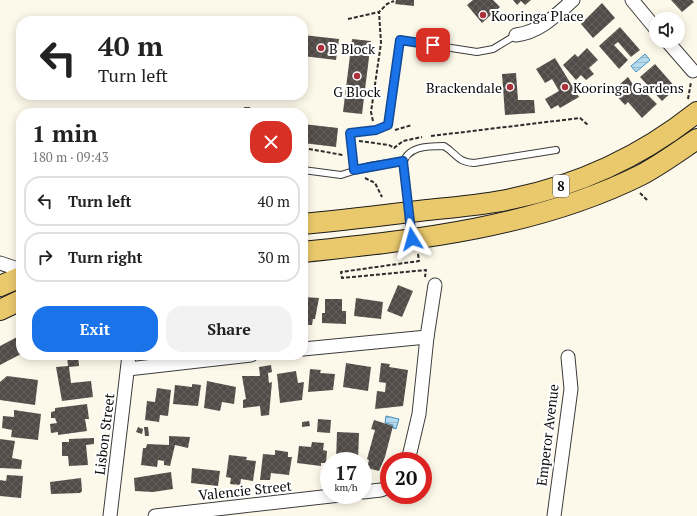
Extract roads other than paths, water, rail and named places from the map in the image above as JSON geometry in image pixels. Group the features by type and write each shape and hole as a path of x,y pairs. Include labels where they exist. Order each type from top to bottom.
{"main road":[{"name":"8","path":"308,223 485,204 538,193 565,184 629,157 653,143 692,106"},
{"name":"8","path":"308,252 415,246 584,200 642,174 697,139"},
{"path":"0,286 16,279"},
{"path":"0,310 16,302"}],"street":[{"path":"516,35 530,33 541,28 573,0"},
{"path":"632,0 649,20"},
{"path":"673,48 693,71"},
{"path":"0,263 16,268"},
{"path":"410,452 419,414 427,337 435,285"},
{"path":"308,349 427,337"},
{"name":"Emperor Avenue","path":"554,516 571,389 568,357"},
{"name":"Lisbon Street","path":"110,516 129,360"},
{"path":"128,369 207,360"},
{"name":"Valencie Street","path":"155,516 320,497"}],"lane":[{"path":"354,170 350,133 376,130 388,125 400,40 477,52 493,50 516,35"},
{"path":"415,246 408,213 403,161 409,152 424,147 444,146 459,160 465,163 474,163 556,150"},
{"path":"308,171 341,174 354,170 403,161"}],"water":[{"path":"645,54 650,60 636,72 631,66"},
{"path":"386,416 399,419 396,429 393,428 393,425 385,423"}],"place":[{"name":"Kooringa Place","path":"483,15"},
{"name":"B Block","path":"321,48"},
{"name":"G Block","path":"357,76"},
{"name":"Brackendale","path":"510,87"},
{"name":"Kooringa Gardens","path":"565,87"}]}
